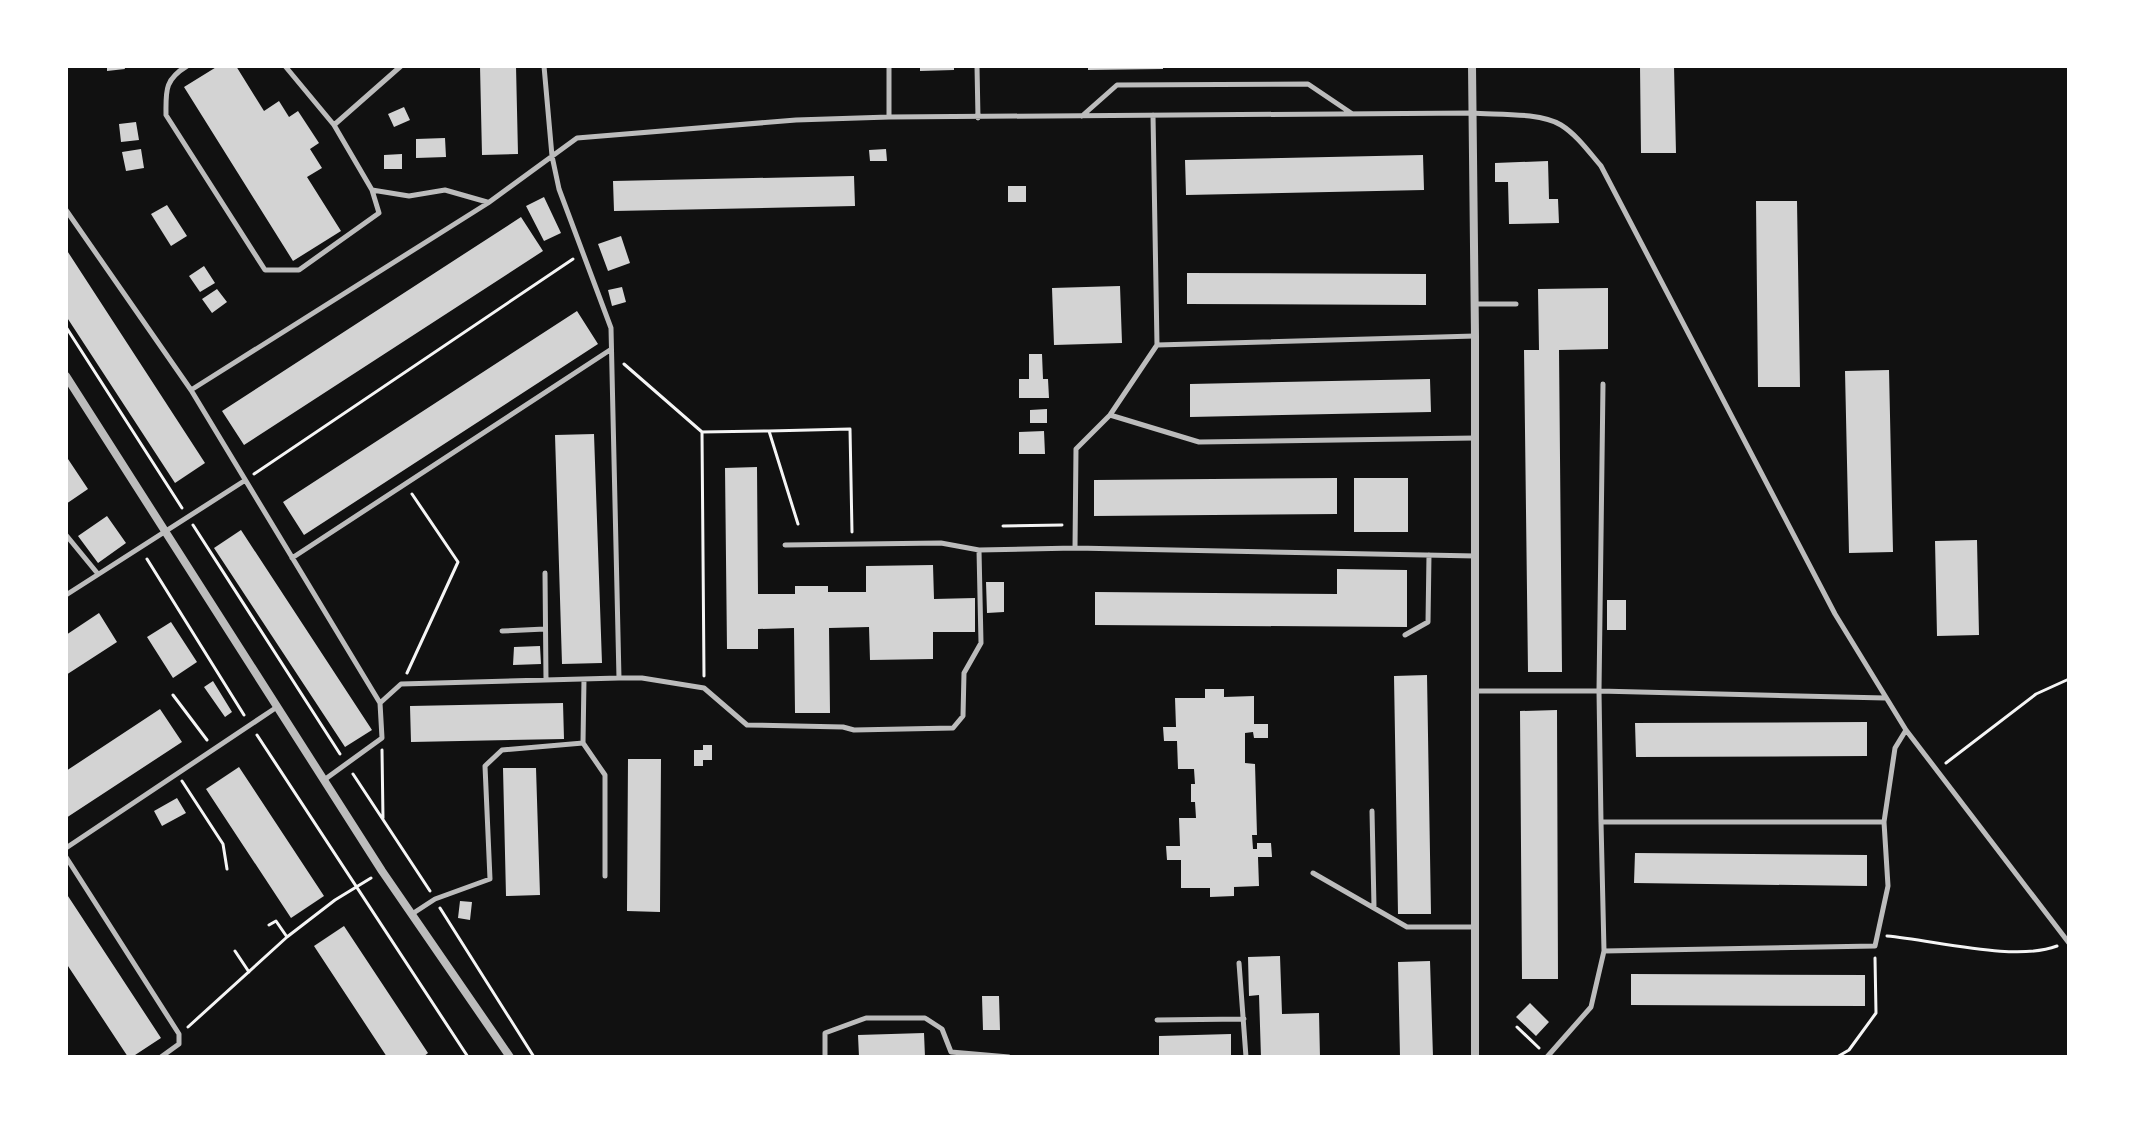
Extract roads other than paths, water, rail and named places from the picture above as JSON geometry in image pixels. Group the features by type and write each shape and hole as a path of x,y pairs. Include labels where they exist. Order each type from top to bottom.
{"street":[{"path":"1472,66 1476,556 1475,1057"},
{"path":"66,376 382,871 510,1057"}],"lane":[{"path":"187,66 175,73 166,88 166,115 265,270 299,270 379,213 372,190 334,125 285,66"},
{"path":"334,125 401,66"},
{"path":"544,66 552,156 559,189 611,328 619,678"},
{"path":"889,66 889,117"},
{"path":"977,66 978,118"},
{"path":"1081,117 1117,85 1308,84 1352,114"},
{"path":"191,390 488,203 577,138 796,120 889,117 1472,113 1538,117 1558,123 1601,166 1828,600 1886,698 1906,730 2068,942"},
{"path":"1075,548 1076,449 1110,415 1157,345 1153,115"},
{"path":"372,190 409,196 445,190 488,203"},
{"path":"66,210 191,390 380,703 382,738 324,780"},
{"path":"1475,304 1516,304"},
{"path":"1157,345 1475,336"},
{"path":"292,558 610,350"},
{"path":"1547,1056 1591,1007 1604,951 1599,691 1603,384"},
{"path":"1110,415 1199,442 1475,438"},
{"path":"66,595 244,481"},
{"path":"66,535 98,574"},
{"path":"785,545 941,543 979,550 1075,548 1476,556"},
{"path":"380,703 401,684 642,678 704,688 747,725 843,727 854,730 953,728 963,716 964,673 981,643 979,550"},
{"path":"1405,635 1428,622 1429,555"},
{"path":"545,573 546,680"},
{"path":"502,631 545,629"},
{"path":"584,679 583,743 605,775 605,876"},
{"path":"1476,691 1886,698"},
{"path":"66,848 277,706"},
{"path":"1604,951 1875,946 1888,886 1884,822 1895,748 1906,730"},
{"path":"412,914 435,899 490,879 485,766 502,750 583,743"},
{"path":"1372,811 1374,908"},
{"path":"1601,822 1884,822"},
{"path":"66,857 179,1034 179,1044 161,1057"},
{"path":"1313,873 1407,927 1475,927"},
{"path":"1239,963 1246,1057"},
{"path":"825,1057 825,1033 866,1018 925,1018 942,1029 951,1052 1009,1057"},
{"path":"1157,1020 1244,1019"}]}
